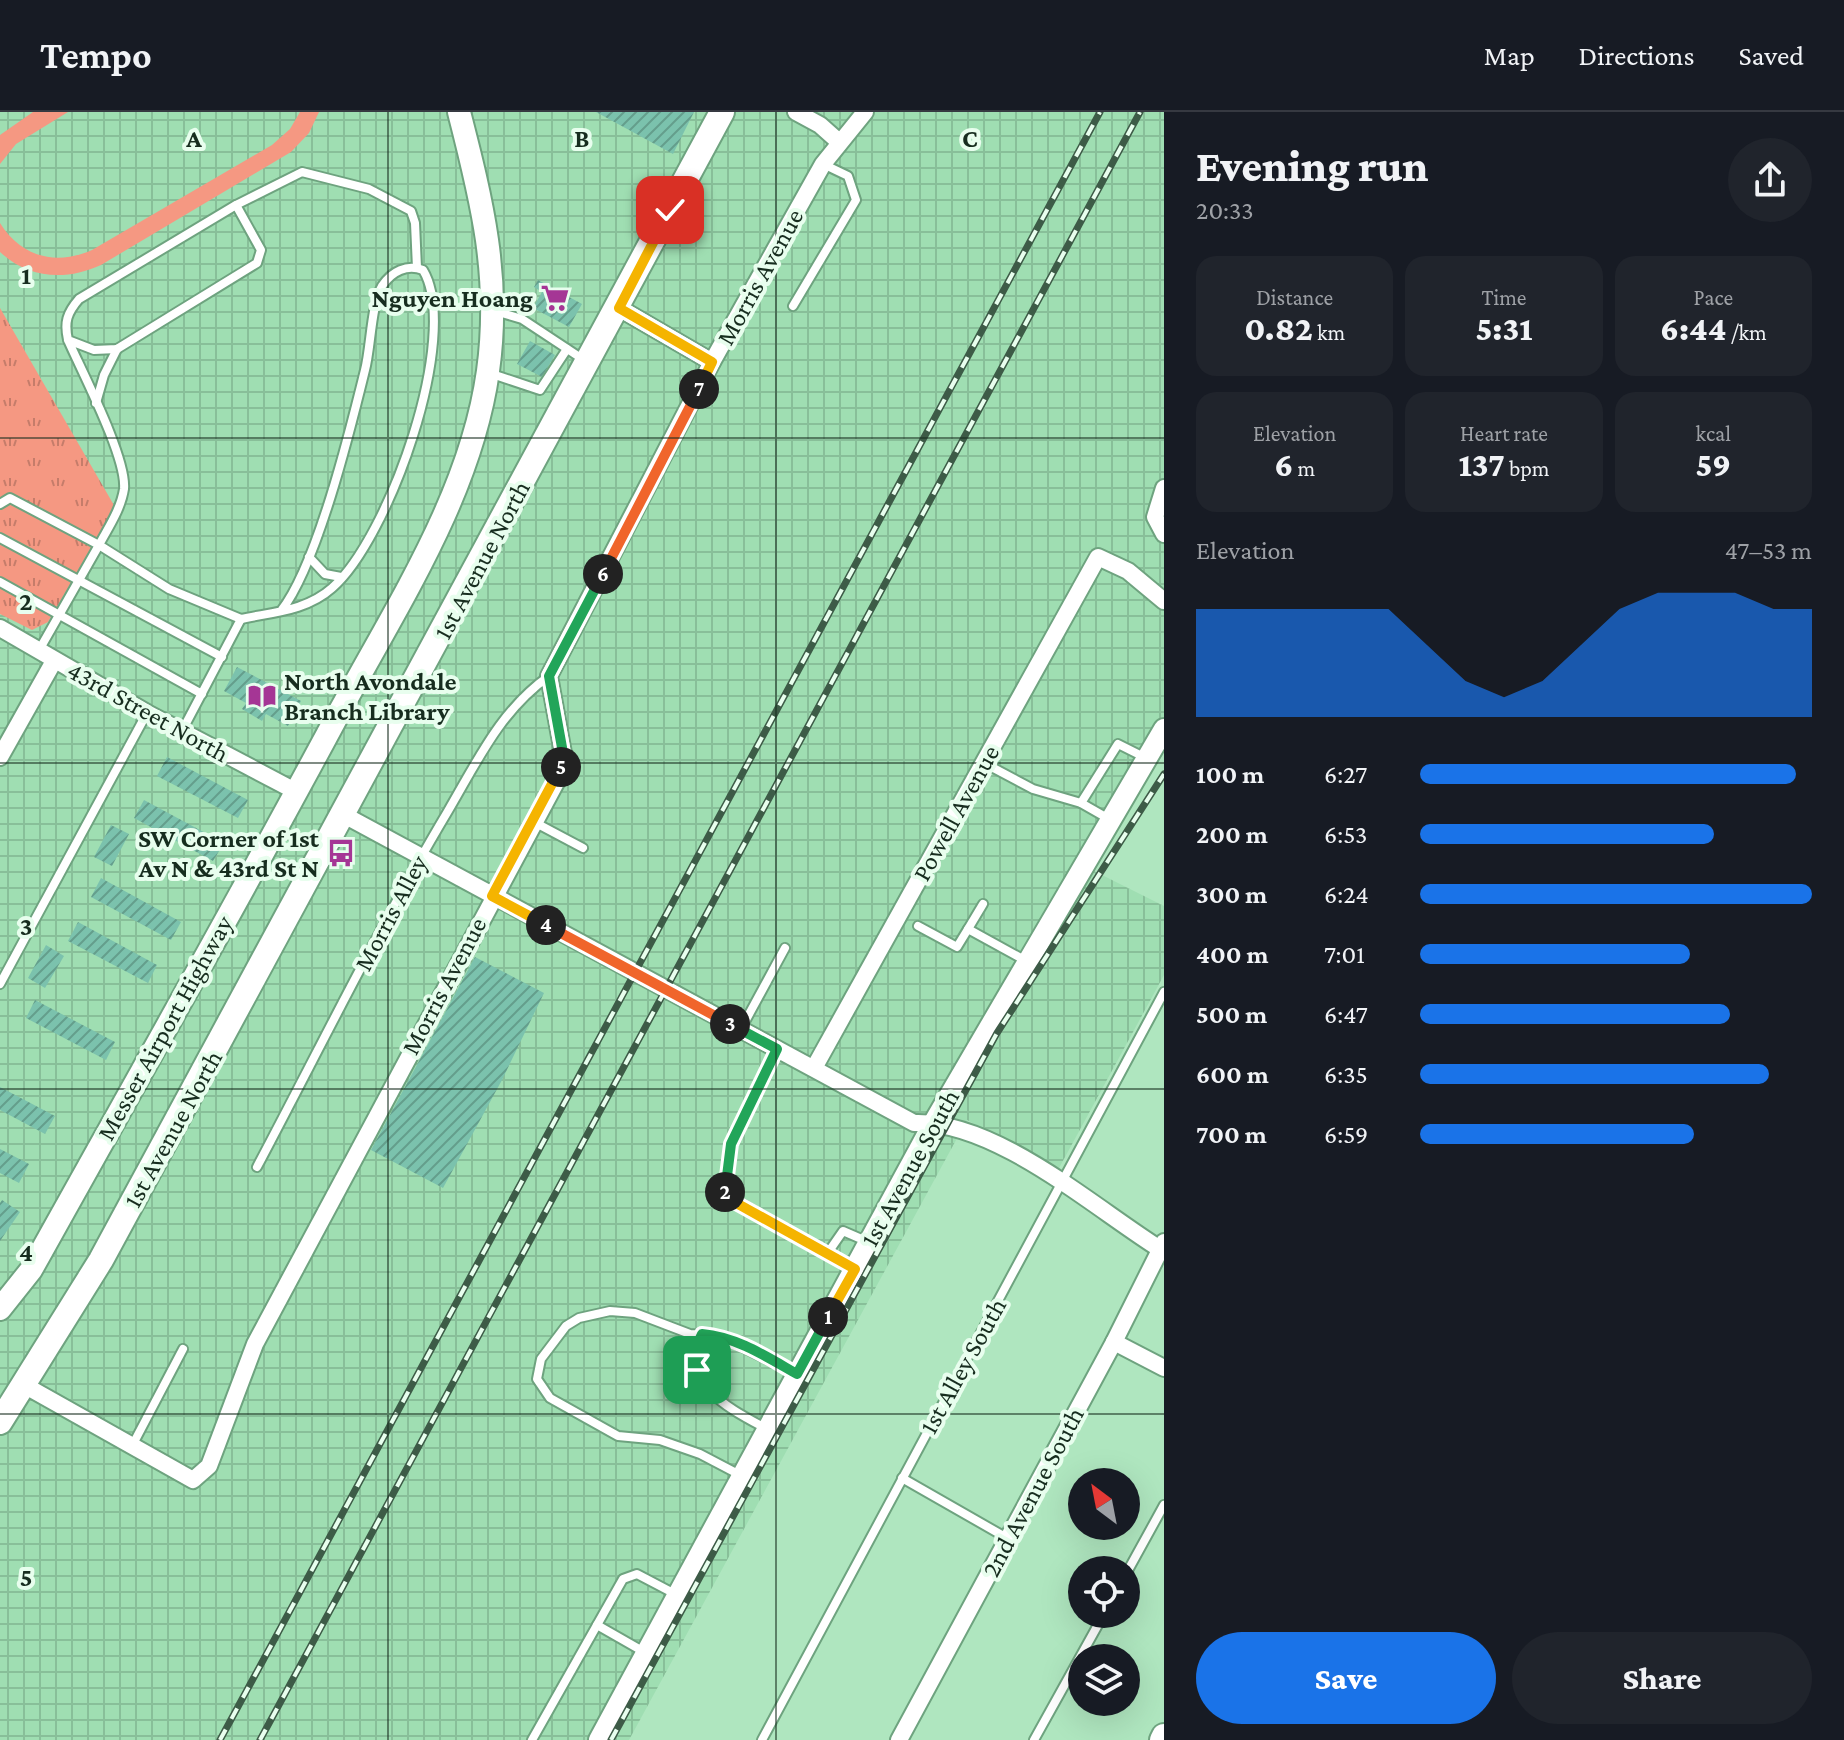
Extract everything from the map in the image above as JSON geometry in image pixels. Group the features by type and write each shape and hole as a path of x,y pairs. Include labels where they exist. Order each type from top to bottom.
{"main road":[{"name":"Messer Airport Highway","path":"0,1309 31,1270 297,792 447,511 471,449 488,373 494,311 493,265 459,112"},
{"name":"1st Avenue North","path":"0,1422 101,1260 619,308 722,112"}],"street":[{"path":"796,112 820,125 838,141"},
{"name":"Morris Avenue","path":"132,1446 193,1480 209,1466 255,1344 492,896 560,775 563,753 549,676 712,362 823,164 838,141 865,112"},
{"path":"619,308 712,362"},
{"path":"1164,488 1155,517 1164,534"},
{"name":"Powell Avenue","path":"814,1068 1098,557 1128,571 1164,601"},
{"name":"43rd Street North","path":"0,628 147,713 297,792"},
{"path":"0,757 54,661"},
{"name":"1st Avenue South","path":"599,1740 934,1122 1164,729"},
{"path":"344,815 914,1123 934,1122 956,1126 1062,1182 1162,1246"},
{"name":"2nd Avenue South","path":"899,1740 1114,1342 1162,1246"},
{"path":"1114,1342 1164,1368"},
{"path":"24,1385 132,1446"}],"lane":[{"path":"793,306 856,200 848,176 823,164"},
{"path":"38,652 117,512 124,488 115,450 68,340 65,326 68,313 79,299 236,205 302,172 369,189 411,211 415,223 417,268"},
{"path":"68,340 94,350 117,349 257,263 261,250 236,205"},
{"path":"0,504 10,498 99,545 169,589 241,619 297,610 333,588 378,526 420,420 435,324 434,288 423,270 408,267 391,274 380,289 365,368 309,557 298,590 281,611"},
{"path":"494,311 522,319 589,363"},
{"path":"96,403 104,375 117,349"},
{"path":"488,373 540,390 567,349"},
{"path":"0,538 78,583 222,657"},
{"path":"309,557 325,574 341,577"},
{"path":"0,582 202,694"},
{"path":"181,731 241,619"},
{"name":"Morris Alley","path":"257,1167 421,856 504,717 522,695 549,676"},
{"path":"0,984 147,713"},
{"path":"1081,803 1118,744 1147,759"},
{"path":"984,763 1033,789 1081,803 1111,820"},
{"path":"533,822 583,848"},
{"path":"918,926 957,947 983,904"},
{"path":"968,929 1028,962"},
{"path":"741,1030 785,948"},
{"name":"1st Alley South","path":"762,1740 1164,992"},
{"path":"777,1049 731,1144 725,1194 855,1269"},
{"path":"827,1254 843,1231 869,1243"},
{"path":"742,1476 700,1454 660,1440 618,1436 550,1398 537,1379 541,1359 566,1326 595,1313 635,1313 672,1329 720,1336 744,1345 797,1374"},
{"path":"702,1334 694,1359 702,1380 720,1401 768,1430"},
{"path":"132,1446 183,1349"},
{"path":"902,1478 994,1527 1008,1538"},
{"path":"1136,1556 1164,1505"},
{"path":"532,1740 623,1579 637,1574 678,1595"},
{"path":"597,1625 647,1653"},
{"path":"1034,1740 1096,1628"}],"shaded area":[{"path":"0,112 1164,112 1164,742 1088,868 1164,906 1164,975 1058,1170 967,1120 629,1740 0,1740"}],"green space":[{"path":"33,112 68,112 16,144 0,164 0,135"},
{"path":"300,112 319,112 309,133 291,152 101,265 75,274 48,275 23,268 0,252 0,223 18,244 40,255 65,257 92,250 272,145 290,129"},
{"path":"0,308 115,507 48,622 32,630 0,614"}],"building":[{"path":"596,112 694,112 673,154"},
{"name":"Nguyen Hoang","path":"538,280 582,304 569,327 533,308 542,292 534,287"},
{"path":"530,341 555,355 542,377 517,364"},
{"name":"North Avondale Branch Library","path":"237,667 301,701 288,726 266,714 262,721 242,709 246,703 224,691"},
{"path":"167,757 248,800 238,818 157,776"},
{"path":"144,800 224,843 213,861 134,818"},
{"path":"111,825 129,834 112,866 94,857"},
{"path":"101,878 181,922 171,940 91,897"},
{"path":"78,922 157,965 148,983 68,941"},
{"path":"46,945 64,956 45,988 28,978"},
{"path":"475,957 544,993 502,1080 443,1188 371,1150"},
{"path":"35,1000 115,1042 106,1060 26,1018"},
{"path":"0,1087 55,1116 45,1134 0,1110"},
{"path":"0,1149 29,1164 19,1183 0,1173"},
{"path":"2,1200 20,1212 0,1241 0,1203"}],"railway":[{"path":"220,1740 1100,112"},
{"path":"260,1740 1140,112"},
{"path":"611,1740 997,1033 1164,774"}],"place":[{"name":"Nguyen Hoang","path":"555,298"},
{"name":"North Avondale Branch Library","path":"262,696"},
{"name":"SW Corner of 1st Av N & 43rd St N","path":"341,853"}],"route":[{"path":"670,210 619,308 712,362 549,676 563,753 560,775 492,896 777,1049 731,1144 725,1171 725,1194 855,1269 797,1374 744,1345 720,1336 702,1334 695,1349 697,1370"}]}
